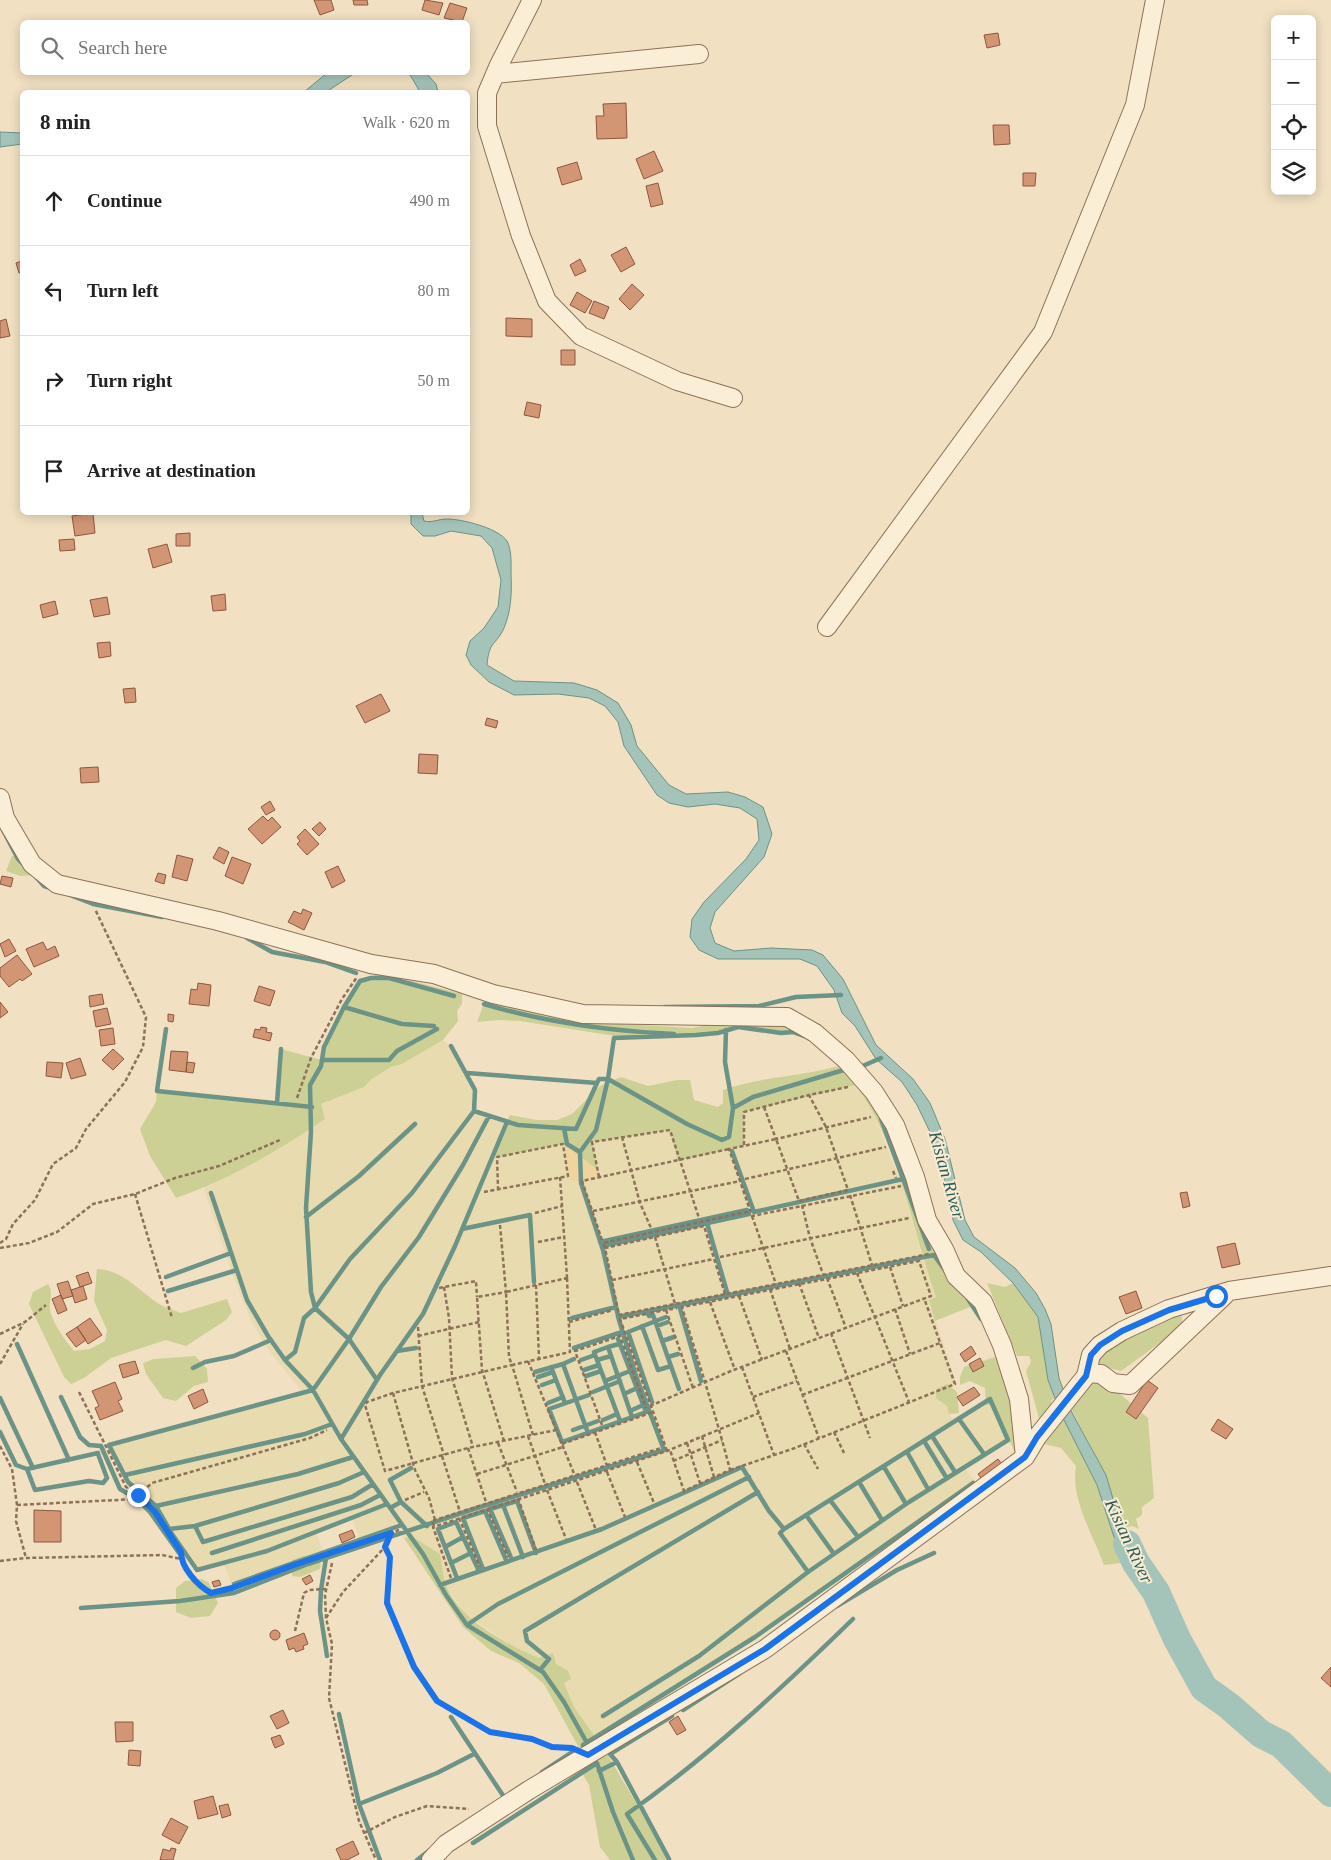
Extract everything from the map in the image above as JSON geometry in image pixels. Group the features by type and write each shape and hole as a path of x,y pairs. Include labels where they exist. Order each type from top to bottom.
{"street":[{"path":"532,0 487,93 487,126 521,236 547,302 581,336 677,381 733,398"},
{"path":"827,627 1043,332 1135,105 1155,0"},
{"path":"495,74 700,54"},
{"path":"0,798 5,818 32,864 57,884 218,921 361,961 434,974 493,994 583,1014 787,1017 815,1033 846,1060 874,1092 895,1126 915,1177 927,1220 944,1249 956,1276 983,1302 1002,1345 1019,1399 1025,1457"},
{"path":"431,1860 446,1844 588,1755 765,1649 1025,1457 1037,1437 1086,1375 1091,1355 1100,1345 1122,1331 1169,1310 1229,1291 1331,1276"},
{"path":"1086,1375 1101,1374 1113,1383 1130,1385 1229,1291"}],"path":[{"path":"0,1243 6,1239 13,1224 35,1200 53,1164 76,1148 86,1129 125,1082 143,1047 146,1017 87,891"},
{"path":"297,1098 311,1058 342,999 356,979 361,961"},
{"path":"744,1146 744,1112 856,1085"},
{"path":"764,1107 799,1201 848,1190 826,1127 809,1095"},
{"path":"870,1109 876,1124"},
{"path":"873,1116 582,1181 605,1248 620,1315 934,1253"},
{"path":"599,1177 592,1142 670,1130 678,1161 699,1218"},
{"path":"622,1137 640,1203 651,1228"},
{"path":"0,1248 36,1241 57,1232 93,1204 135,1194 175,1178 219,1166 280,1140"},
{"path":"883,1140 888,1155"},
{"path":"484,1192 568,1176 563,1144 497,1157 498,1188"},
{"path":"745,1179 886,1147"},
{"path":"728,1149 776,1284"},
{"path":"891,1163 896,1178"},
{"path":"560,1177 570,1352"},
{"path":"593,1211 640,1203 740,1181"},
{"path":"752,1216 900,1186 903,1194"},
{"path":"135,1194 172,1318"},
{"path":"850,1195 872,1265"},
{"path":"802,1205 810,1238 823,1274"},
{"path":"535,1214 562,1206"},
{"path":"603,1242 751,1211"},
{"path":"720,1257 909,1219 907,1211"},
{"path":"500,1225 509,1357 534,1435"},
{"path":"605,1248 704,1226 725,1294"},
{"path":"538,1242 564,1237"},
{"path":"655,1237 675,1304"},
{"path":"612,1280 714,1259"},
{"path":"650,1406 693,1388 704,1383 734,1370 931,1296 919,1262 799,1283 682,1307 704,1383 719,1429 730,1470"},
{"path":"890,1267 903,1306"},
{"path":"857,1273 909,1402"},
{"path":"477,1297 567,1278"},
{"path":"827,1278 846,1328"},
{"path":"439,1288 476,1281 482,1370 504,1441"},
{"path":"799,1283 819,1338"},
{"path":"536,1285 539,1358"},
{"path":"444,1287 452,1378 473,1447"},
{"path":"770,1289 797,1381 819,1438"},
{"path":"739,1296 762,1360"},
{"path":"646,1314 620,1319 650,1406 674,1461 684,1491 730,1470 804,1444 955,1384 924,1298"},
{"path":"710,1302 734,1370"},
{"path":"0,1334 25,1322 46,1305"},
{"path":"650,1313 677,1308"},
{"path":"895,1309 910,1354"},
{"path":"569,1322 613,1310"},
{"path":"666,1310 693,1388"},
{"path":"0,1364 14,1337 25,1322"},
{"path":"418,1336 479,1322"},
{"path":"418,1327 422,1386 460,1512"},
{"path":"832,1333 862,1421 870,1438"},
{"path":"556,1430 468,1448 385,1471 365,1406 367,1402 393,1393 482,1370 575,1351 620,1336 646,1408"},
{"path":"802,1395 940,1343"},
{"path":"575,1351 602,1425"},
{"path":"528,1361 575,1476"},
{"path":"742,1367 774,1455"},
{"path":"753,1397 797,1381"},
{"path":"79,1392 126,1487 138,1495 155,1512 181,1552 181,1559 201,1587 211,1593 232,1588 399,1530"},
{"path":"393,1393 414,1463 424,1492 429,1498 434,1526 451,1578"},
{"path":"477,1474 536,1457 595,1432 653,1412"},
{"path":"434,1526 517,1498 577,1482 637,1462 759,1413"},
{"path":"17,1505 137,1499 138,1495 152,1483 310,1438 327,1430"},
{"path":"595,1432 607,1466"},
{"path":"834,1432 844,1454"},
{"path":"528,1436 545,1484"},
{"path":"702,1436 714,1477"},
{"path":"674,1461 722,1440"},
{"path":"498,1442 536,1550"},
{"path":"687,1443 700,1483"},
{"path":"804,1444 818,1470"},
{"path":"0,1446 12,1469 17,1505 16,1521 26,1558"},
{"path":"468,1448 486,1502"},
{"path":"433,1521 486,1502 661,1448"},
{"path":"637,1462 654,1503"},
{"path":"606,1472 625,1517"},
{"path":"577,1482 596,1530"},
{"path":"547,1490 566,1539"},
{"path":"405,1500 424,1492"},
{"path":"487,1508 508,1557"},
{"path":"459,1518 480,1567"},
{"path":"326,1618 343,1592 385,1547 391,1533"},
{"path":"385,1547 390,1557 387,1603 414,1667 437,1701 490,1732 532,1739 552,1747 572,1748 588,1755"},
{"path":"0,1561 26,1558 162,1555 181,1559"},
{"path":"332,1563 326,1590 326,1618 332,1644 329,1698 364,1833 376,1860"},
{"path":"295,1631 304,1593 310,1590 326,1590"},
{"path":"364,1833 395,1817 427,1806 476,1809"}],"shaded area":[{"path":"443,1040 451,1046 475,1090 474,1111 507,1122 495,1148 497,1157 563,1144 571,1182 599,1177 592,1142 670,1130 679,1161 744,1146 744,1112 856,1085 869,1103 902,1185 922,1257 936,1297 929,1300 956,1383 939,1390 952,1419 989,1397 1008,1440 963,1466 979,1486 938,1510 759,1636 598,1741 574,1707 564,1683 539,1658 515,1648 465,1614 446,1586 440,1554 413,1537 404,1538 399,1528 360,1541 352,1518 316,1532 324,1553 232,1586 224,1565 194,1573 197,1570 172,1534 156,1506 128,1482 109,1445 303,1393 270,1352 252,1323 234,1278 204,1189 325,1119 320,1105 363,1087 391,1067 402,1064"}],"green space":[{"path":"19,855 35,875 21,876 6,871 12,856"},
{"path":"381,973 462,994 462,1004 457,1011 458,1021 443,1040 402,1064 391,1067 372,1079 364,1087 321,1104 325,1119 272,1153 196,1191 176,1198 150,1156 140,1129 156,1102 157,1091 276,1103 281,1049 322,1060 337,1019 354,988 359,982"},
{"path":"488,1000 547,1016 588,1022 692,1028 728,1021 787,1020 809,1037 793,1032 781,1033 738,1027 718,1033 677,1037 615,1036 520,1021 498,1020 477,1022 484,1004"},
{"path":"842,1065 892,1131 910,1179 980,1303 935,1321 929,1300 936,1297 894,1161 884,1134 856,1085 744,1112 744,1146 678,1161 670,1130 592,1142 598,1170 563,1144 497,1157 493,1154 510,1115 536,1120 557,1120 572,1114 600,1086 621,1077 648,1086 677,1080 690,1080 694,1100 718,1107 723,1103 723,1090 738,1085"},
{"path":"97,1269 106,1270 123,1277 159,1304 181,1313 227,1299 232,1312 226,1320 186,1346 166,1340 111,1358 84,1378 71,1384 64,1377 29,1304 33,1292 48,1284 51,1291 51,1314 61,1334 74,1351 90,1349 105,1341 107,1330 94,1301"},
{"path":"987,1283 1005,1287 1013,1283 1038,1317 1048,1380 1055,1397 1040,1422 1026,1371 1031,1362 1029,1356 1017,1356"},
{"path":"1181,1312 1183,1326 1121,1371 1098,1365 1103,1354 1121,1338 1133,1331"},
{"path":"195,1356 207,1369 208,1382 194,1386 176,1401 163,1398 146,1374 143,1363 154,1359"},
{"path":"995,1357 1019,1376 1018,1459 993,1405 986,1405 985,1388 970,1381 960,1385 960,1377 964,1367"},
{"path":"1093,1377 1113,1388 1148,1418 1154,1498 1142,1507 1142,1515 1136,1519 1139,1529 1132,1526 1125,1528 1117,1512 1106,1475 1070,1407 1080,1399"},
{"path":"947,1384 957,1392 959,1413 949,1414 947,1406 936,1398 936,1389"},
{"path":"1062,1416 1097,1485 1117,1546 1129,1562 1104,1565 1079,1503 1076,1491 1076,1466 1061,1448 1044,1444"},
{"path":"413,1537 440,1554 446,1585 452,1597 473,1620 499,1638 539,1658 553,1653 556,1664 568,1671 571,1679 564,1683 574,1707 596,1738 579,1748 544,1684 519,1663 491,1651 463,1627 404,1538"},
{"path":"303,1556 310,1556 321,1564 320,1569 300,1577 292,1576 292,1560"},
{"path":"202,1579 209,1583 218,1603 210,1616 191,1618 176,1612 176,1588 185,1581"},
{"path":"606,1752 668,1860 610,1860 600,1847 589,1785 580,1769 600,1758"}],"sand":[{"path":"563,1144 598,1170 599,1177 571,1182"}],"water":[{"path":"325,75 352,75 329,90 306,90"},
{"path":"410,75 428,75 436,84 438,90 419,90"},
{"path":"0,132 20,133 20,144 0,147"},
{"path":"411,515 422,515 424,521 430,522 454,519 488,528 507,541 511,562 510,609 501,634 489,651 487,665 514,681 574,683 597,690 618,703 631,725 637,746 669,785 686,794 728,792 745,797 763,807 772,834 764,857 715,912 710,928 715,943 734,951 771,948 812,950 823,955 843,979 876,1045 913,1079 930,1103 945,1139 965,1220 974,1237 1015,1268 1036,1293 1045,1309 1051,1324 1059,1378 1071,1411 1106,1475 1117,1512 1148,1574 1140,1576 1117,1546 1097,1485 1062,1416 1048,1380 1038,1317 1013,1283 981,1252 963,1240 953,1220 943,1173 930,1132 917,1105 902,1082 876,1059 855,1026 842,1013 834,990 817,966 800,959 718,959 699,950 690,937 692,919 704,902 746,859 759,840 757,819 740,808 715,804 688,807 669,803 657,795 624,746 618,722 605,706 589,698 558,694 514,695 489,682 471,665 466,655 470,641 484,628 498,607 501,580 492,548 481,536 451,531 435,536 423,536 411,524"}],"building":[{"path":"314,0 331,0 334,10 320,15"},
{"path":"353,0 367,0 368,5 354,5"},
{"path":"425,0 443,3 439,15 422,10"},
{"path":"450,3 467,8 463,20 444,18"},
{"path":"998,33 1000,45 987,48 984,35"},
{"path":"626,103 627,138 597,139 596,116 604,116 603,104"},
{"path":"993,125 1009,125 1010,144 994,145"},
{"path":"654,151 663,171 644,179 636,159"},
{"path":"577,162 582,179 562,185 557,168"},
{"path":"1023,173 1036,173 1035,186 1023,186"},
{"path":"658,183 663,204 651,207 646,186"},
{"path":"626,247 635,264 621,272 611,255"},
{"path":"580,259 586,271 575,276 570,265"},
{"path":"20,262 20,273 19,273 16,263"},
{"path":"632,284 644,295 630,310 619,299"},
{"path":"577,292 592,301 585,313 570,305"},
{"path":"594,301 609,307 604,319 589,313"},
{"path":"506,318 532,319 532,337 506,336"},
{"path":"6,319 10,336 0,338 0,321"},
{"path":"561,350 575,350 575,365 561,365"},
{"path":"527,402 541,405 539,418 524,415"},
{"path":"93,515 95,533 75,536 72,516"},
{"path":"190,533 190,546 176,546 176,534"},
{"path":"74,539 75,550 60,551 59,540"},
{"path":"167,544 172,562 153,568 148,549"},
{"path":"225,594 226,610 213,611 211,596"},
{"path":"107,597 110,614 94,617 90,600"},
{"path":"55,601 58,614 43,618 40,605"},
{"path":"110,642 111,656 99,658 97,643"},
{"path":"135,688 136,702 125,703 123,689"},
{"path":"381,694 390,711 365,723 356,706"},
{"path":"487,718 498,721 496,728 485,725"},
{"path":"419,754 438,755 437,774 418,773"},
{"path":"98,767 99,782 81,783 80,768"},
{"path":"270,801 275,810 266,815 261,807"},
{"path":"263,816 268,821 272,817 281,827 262,844 248,829"},
{"path":"320,822 326,829 319,836 312,829"},
{"path":"305,829 319,844 307,855 297,844 300,841 297,837"},
{"path":"219,847 229,852 224,864 213,858"},
{"path":"177,855 193,859 187,881 172,877"},
{"path":"232,857 251,864 243,884 225,876"},
{"path":"338,866 345,881 332,888 325,872"},
{"path":"158,873 166,875 164,884 155,881"},
{"path":"2,876 13,878 11,887 0,884"},
{"path":"303,909 312,913 304,930 288,922 294,911 301,914"},
{"path":"9,939 16,951 5,957 0,944"},
{"path":"43,942 47,950 55,946 59,956 34,967 26,949"},
{"path":"17,955 32,974 22,981 20,979 9,987 0,976 0,968"},
{"path":"198,983 211,985 209,1006 189,1004 191,989 197,990"},
{"path":"259,986 275,991 270,1006 254,1001"},
{"path":"102,994 104,1004 90,1007 89,996"},
{"path":"0,1002 8,1012 0,1018"},
{"path":"107,1008 111,1024 96,1027 93,1011"},
{"path":"168,1014 174,1015 173,1022 168,1021"},
{"path":"261,1027 267,1028 266,1032 272,1033 270,1041 253,1037 255,1029 260,1030"},
{"path":"113,1028 115,1044 101,1046 99,1030"},
{"path":"113,1049 124,1059 113,1070 102,1060"},
{"path":"171,1051 188,1052 186,1072 169,1070"},
{"path":"80,1058 86,1075 71,1079 66,1063"},
{"path":"47,1062 63,1063 61,1078 46,1076"},
{"path":"187,1062 195,1063 193,1073 186,1072"},
{"path":"1187,1192 1190,1206 1183,1208 1180,1193"},
{"path":"1235,1243 1240,1264 1222,1268 1217,1247"},
{"path":"88,1272 92,1283 80,1287 76,1276"},
{"path":"68,1281 73,1296 62,1299 57,1284"},
{"path":"83,1286 87,1299 75,1303 71,1290"},
{"path":"1136,1291 1142,1308 1126,1314 1119,1297"},
{"path":"61,1295 67,1310 58,1314 52,1299"},
{"path":"90,1318 102,1335 88,1344 77,1327"},
{"path":"77,1327 86,1340 76,1347 66,1334"},
{"path":"971,1346 976,1354 965,1362 960,1354"},
{"path":"980,1358 984,1366 973,1372 969,1364"},
{"path":"135,1361 139,1373 123,1378 119,1365"},
{"path":"1147,1380 1158,1388 1136,1419 1126,1412"},
{"path":"115,1382 122,1399 118,1401 123,1411 100,1420 95,1408 99,1406 92,1391"},
{"path":"974,1387 980,1395 963,1406 957,1397"},
{"path":"203,1389 208,1402 194,1409 188,1396"},
{"path":"1218,1419 1233,1429 1226,1439 1211,1430"},
{"path":"998,1459 1004,1467 984,1482 978,1474"},
{"path":"34,1510 61,1511 61,1542 34,1542"},
{"path":"352,1530 355,1537 342,1543 339,1535"},
{"path":"310,1575 313,1581 306,1585 302,1579"},
{"path":"219,1580 221,1585 214,1587 212,1582"},
{"path":"273,1630 277,1630 280,1635 277,1640 273,1640 270,1637 270,1633"},
{"path":"304,1633 308,1644 303,1646 304,1649 296,1652 294,1648 289,1650 286,1640"},
{"path":"1331,1667 1331,1687 1321,1678"},
{"path":"283,1710 289,1723 277,1729 270,1716"},
{"path":"678,1716 686,1730 677,1735 669,1722"},
{"path":"115,1722 133,1722 133,1741 116,1742"},
{"path":"280,1735 284,1744 275,1748 271,1738"},
{"path":"129,1750 141,1751 140,1766 128,1765"},
{"path":"213,1796 218,1814 198,1819 194,1801"},
{"path":"228,1804 231,1815 222,1818 219,1806"},
{"path":"171,1818 188,1827 179,1844 162,1835"},
{"path":"353,1841 359,1854 347,1860 341,1860 336,1849"},
{"path":"171,1848 176,1849 173,1860 160,1860 163,1849 170,1851"}],"waterway":[{"path":"3,830 18,859 25,866"},
{"path":"37,878 44,886 51,888"},
{"path":"70,895 93,904 162,917"},
{"path":"247,938 272,952 325,962 356,973"},
{"path":"285,1360 295,1352 304,1318 315,1308 311,1292 306,1208 311,1132 310,1085 321,1066 324,1047 344,1007 360,981 371,978 389,978 454,996"},
{"path":"665,1007 759,1006 796,997 841,995"},
{"path":"484,1004 508,1011 578,1025 674,1034"},
{"path":"344,1007 402,1024 434,1026"},
{"path":"81,1608 180,1601 234,1593 308,1564 474,1509 664,1450 636,1376 619,1320 603,1250 581,1183 580,1152 596,1130 608,1079 614,1038 696,1035 718,1033 738,1027 781,1033 793,1032 804,1036"},
{"path":"166,1029 157,1091 312,1107"},
{"path":"322,1060 389,1060 397,1051 437,1029"},
{"path":"726,1030 725,1062 733,1108"},
{"path":"377,1380 349,1339 315,1308 350,1259 412,1193 474,1111 475,1090 451,1046"},
{"path":"277,1103 281,1049"},
{"path":"858,1068 881,1058"},
{"path":"467,1073 597,1083 599,1079 608,1079 687,1124 722,1140 729,1137 733,1108 753,1097 847,1069"},
{"path":"474,1111 518,1125 576,1129 597,1083"},
{"path":"353,1457 298,1474 156,1506 128,1482 109,1445 313,1390 349,1339 381,1287 419,1237 463,1165 489,1116"},
{"path":"881,1119 929,1249"},
{"path":"341,1439 380,1375 423,1314 455,1246 507,1122"},
{"path":"306,1217 359,1176 415,1124"},
{"path":"564,1128 567,1144 580,1152"},
{"path":"732,1151 754,1212 903,1179"},
{"path":"211,1193 247,1300 268,1336 285,1360 313,1390 341,1439 423,1554 446,1595 467,1625 543,1672 564,1702 587,1743"},
{"path":"600,1242 747,1210"},
{"path":"602,1246 749,1214"},
{"path":"462,1229 530,1215 534,1282"},
{"path":"707,1223 727,1292"},
{"path":"166,1277 231,1253"},
{"path":"618,1317 934,1255 947,1273"},
{"path":"168,1291 237,1270"},
{"path":"968,1299 981,1319"},
{"path":"679,1305 701,1381"},
{"path":"572,1318 616,1307"},
{"path":"647,1312 649,1316 653,1315 679,1389"},
{"path":"652,1402 628,1332 666,1317"},
{"path":"657,1326 668,1322"},
{"path":"642,1326 658,1370 671,1366"},
{"path":"574,1348 622,1332"},
{"path":"662,1341 674,1337"},
{"path":"618,1339 646,1412"},
{"path":"193,1368 205,1362 234,1356 271,1340"},
{"path":"17,1344 69,1460"},
{"path":"619,1344 608,1347 632,1417"},
{"path":"608,1347 594,1352 620,1421"},
{"path":"397,1351 416,1348"},
{"path":"668,1357 678,1354"},
{"path":"581,1360 595,1355"},
{"path":"597,1360 611,1356"},
{"path":"563,1364 574,1359"},
{"path":"535,1372 563,1364 588,1433"},
{"path":"584,1370 599,1365"},
{"path":"551,1367 565,1403"},
{"path":"586,1376 601,1371"},
{"path":"605,1381 630,1371"},
{"path":"538,1377 553,1372"},
{"path":"542,1385 556,1380"},
{"path":"593,1392 620,1381"},
{"path":"624,1394 637,1388"},
{"path":"589,1395 549,1409 562,1442 649,1411"},
{"path":"61,1397 80,1437 89,1445 101,1446"},
{"path":"548,1403 563,1397"},
{"path":"0,1398 33,1468"},
{"path":"603,1716 699,1656 808,1572 909,1502 1008,1440 990,1399 784,1529"},
{"path":"630,1411 643,1405"},
{"path":"603,1420 617,1414"},
{"path":"959,1419 984,1454"},
{"path":"573,1430 598,1421"},
{"path":"125,1475 305,1434 332,1424"},
{"path":"0,1432 16,1465 27,1469 35,1490 89,1481 103,1483 107,1478 98,1454"},
{"path":"932,1436 955,1472"},
{"path":"924,1441 946,1477"},
{"path":"101,1446 120,1489 137,1499 150,1512 179,1553"},
{"path":"907,1452 928,1489"},
{"path":"27,1469 98,1453"},
{"path":"440,1585 602,1529 742,1467 769,1511 784,1529 780,1533 808,1572"},
{"path":"884,1467 906,1504"},
{"path":"390,1508 401,1502 390,1480 411,1468"},
{"path":"169,1529 195,1526 339,1483 364,1472"},
{"path":"467,1625 498,1604 749,1477"},
{"path":"859,1482 882,1520"},
{"path":"583,1745 755,1637 973,1483"},
{"path":"195,1526 203,1542 352,1497 373,1484"},
{"path":"540,1670 549,1659 527,1641 525,1631 758,1492"},
{"path":"212,1553 361,1505 380,1495"},
{"path":"830,1500 858,1537"},
{"path":"512,1560 490,1509 517,1501 536,1553"},
{"path":"401,1502 427,1526"},
{"path":"156,1506 172,1534 197,1570 267,1551 387,1504"},
{"path":"503,1505 523,1557"},
{"path":"483,1569 463,1518 485,1511 507,1562"},
{"path":"806,1515 834,1554"},
{"path":"457,1578 438,1529 456,1522 479,1571"},
{"path":"234,1584 402,1525"},
{"path":"445,1547 463,1537"},
{"name":"Kisian River","path":"1127,1544 1136,1563 1156,1592 1177,1639 1204,1688 1229,1706 1261,1734 1281,1744 1331,1793"},
{"path":"451,1563 471,1553"},
{"path":"837,1606 897,1570 934,1553"},
{"path":"326,1558 320,1611 327,1656"},
{"path":"655,1860 627,1814 744,1721 853,1619"},
{"path":"683,1710 740,1673"},
{"path":"339,1714 359,1804 380,1860"},
{"path":"599,1771 617,1762 610,1754 672,1716"},
{"path":"451,1717 504,1797"},
{"path":"542,1772 572,1752"},
{"path":"359,1804 437,1773 474,1754"},
{"path":"617,1762 669,1859"},
{"path":"473,1843 597,1763 613,1812 633,1860"},
{"path":"417,1860 430,1850"}],"route":[{"path":"138,1495 155,1512 181,1552 181,1559 190,1573 201,1587 211,1593 232,1588 291,1566 391,1533 385,1547 390,1557 387,1603 414,1667 437,1701 490,1732 509,1737 532,1739 552,1747 572,1748 588,1755 765,1649 1025,1457 1037,1437 1086,1376 1091,1355 1100,1345 1122,1331 1169,1310 1216,1296"}]}
